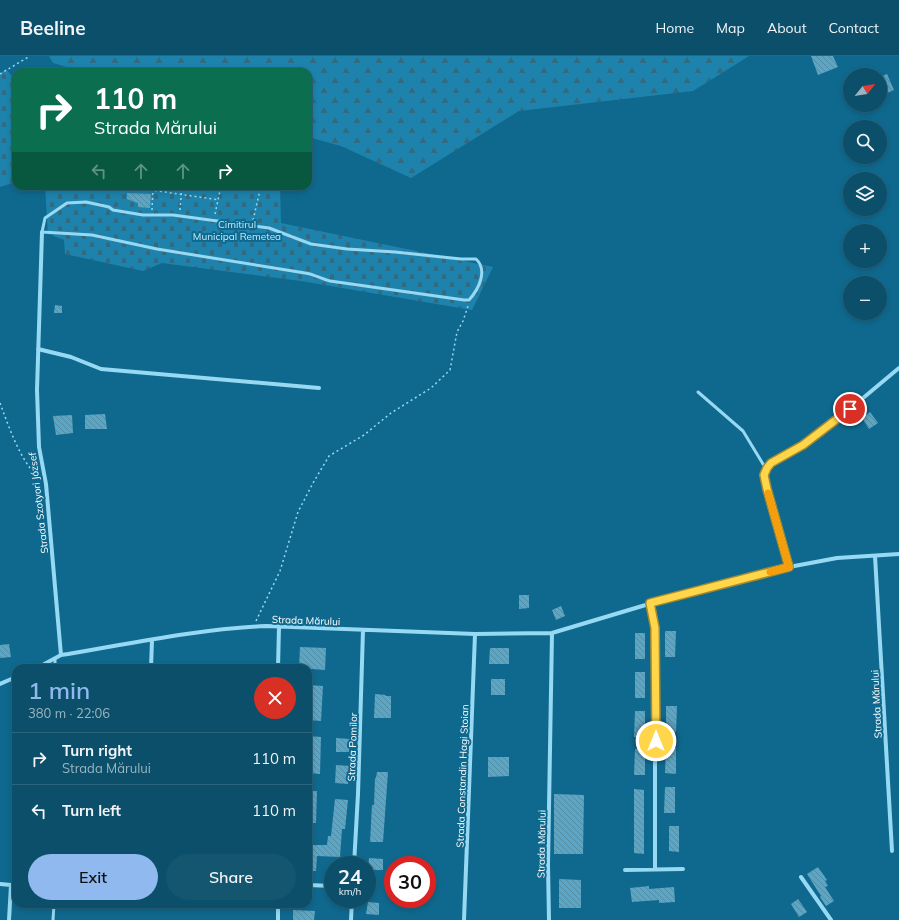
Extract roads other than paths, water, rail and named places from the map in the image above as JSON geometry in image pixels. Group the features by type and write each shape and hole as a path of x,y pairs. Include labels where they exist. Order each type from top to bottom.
{"street":[{"name":"Strada Szotyori József","path":"42,232 37,390 39,447 46,484 61,655"},
{"path":"38,349 71,357 101,369 319,388"},
{"path":"789,567 767,489 764,475 767,468 771,463 803,445 826,429 899,368"},
{"name":"Strada Mărului","path":"61,655 152,640 253,627 475,634 552,633 650,603 789,567 837,558 899,554"},
{"name":"Strada Mărului","path":"875,556 892,851"},
{"path":"650,603 655,628 655,869"},
{"path":"278,664 279,627"},
{"name":"Strada Pomilor","path":"355,856 363,630"},
{"name":"Strada Mărului","path":"549,920 548,865 552,633"},
{"name":"Strada Constandin Hagi Stoian","path":"464,920 475,634"},
{"path":"151,664 152,640"},
{"path":"46,664 61,655"},
{"path":"0,684 12,679"},
{"path":"625,870 683,869"},
{"path":"801,877 831,920"},
{"path":"0,884 10,885 9,920"},
{"path":"312,885 324,886"},
{"path":"278,908 278,920"},
{"path":"351,920 352,908"}],"lane":[{"path":"86,202 109,207 113,210 143,215 173,215 270,228 311,244 347,250 395,252 461,259 476,259 479,262 481,269 481,281 476,292 469,300 330,281 322,279 316,275 157,249 92,235 42,232 45,218 67,203 86,202"},
{"path":"698,392 743,431 767,468"},
{"path":"55,659 55,664"},
{"path":"53,920 54,908"}],"park label":[{"name":"Cimitirul Municipal Remetea","path":"237,230"}]}
